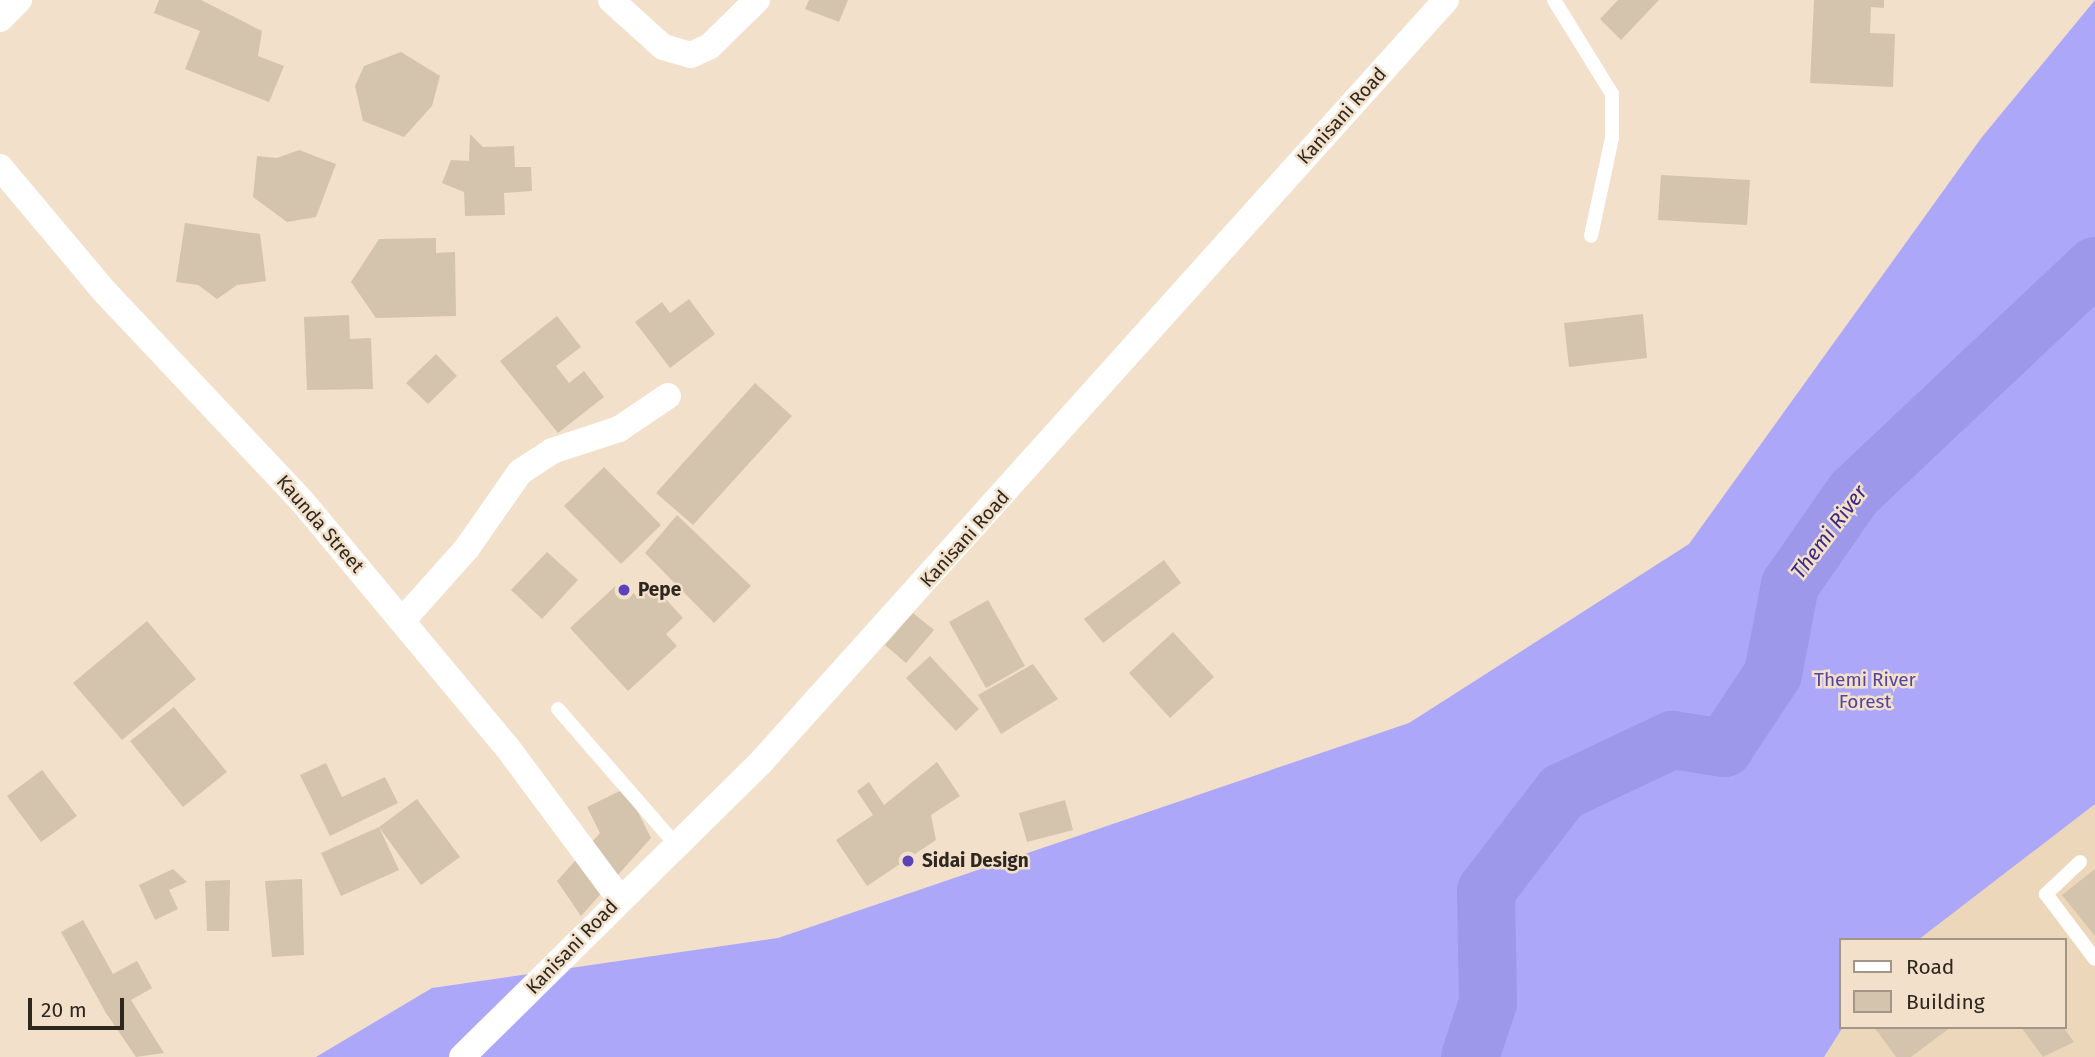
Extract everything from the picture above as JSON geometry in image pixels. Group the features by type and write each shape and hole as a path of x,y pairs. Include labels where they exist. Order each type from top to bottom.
{"street":[{"path":"0,19 19,0"},
{"path":"611,0 663,47 691,55 710,46 757,0"},
{"name":"Kanisani Road","path":"461,1057 619,898 677,846 924,585 1446,0"},
{"name":"Kaunda Street","path":"0,167 402,621 619,898"},
{"path":"402,621 467,548 520,472 552,451 620,429 668,396"}],"lane":[{"path":"1554,0 1612,94 1612,138 1591,236"},
{"path":"558,709 677,846"},
{"path":"2080,862 2046,894 2095,959"}],"shaded area":[{"path":"2095,800 2095,1057 1750,1057 1840,1027 2067,1029 2067,938 1911,938"}],"green space":[{"name":"Themi River Forest","path":"2095,0 2095,804 1921,938 1840,938 1842,1029 1824,1057 316,1057 432,988 778,938 1409,723 1689,544 1982,137"}],"building":[{"path":"159,0 201,0 262,31 258,56 284,66 269,102 185,69 200,31 154,13"},
{"path":"809,0 848,0 839,22 805,9"},
{"path":"1618,0 1659,0 1621,40 1600,19"},
{"path":"1814,0 1884,0 1884,8 1871,7 1870,33 1895,34 1893,87 1810,83"},
{"path":"401,52 440,76 432,106 404,137 363,121 355,86 364,66"},
{"path":"470,134 483,147 514,146 515,167 531,167 532,191 504,193 505,215 465,216 464,192 442,183 451,160 469,161"},
{"path":"299,150 336,164 316,217 287,222 253,197 257,156 277,158"},
{"path":"1661,175 1750,180 1747,225 1658,220"},
{"path":"185,223 260,234 266,281 237,285 217,299 198,285 176,282"},
{"path":"436,238 436,253 455,252 456,316 376,318 351,282 379,239"},
{"path":"689,299 715,334 670,368 635,322 662,302 670,313"},
{"path":"1643,314 1647,358 1569,367 1564,323"},
{"path":"349,315 350,339 371,338 373,389 307,390 304,317"},
{"path":"557,316 581,347 556,366 569,383 584,371 604,397 558,433 500,361"},
{"path":"436,354 457,376 428,404 406,383"},
{"path":"755,383 792,416 693,525 656,493"},
{"path":"604,467 661,525 621,564 564,506"},
{"path":"677,515 751,586 714,623 645,553"},
{"path":"547,552 578,580 542,619 511,590"},
{"path":"1164,560 1181,583 1103,643 1084,619"},
{"path":"622,580 637,597 652,584 683,618 666,634 677,646 628,691 570,628"},
{"path":"988,600 1025,666 986,688 949,622"},
{"path":"913,613 934,630 906,663 885,645"},
{"path":"147,621 196,679 122,740 73,683"},
{"path":"1173,632 1214,677 1170,718 1129,673"},
{"path":"930,656 979,709 956,731 906,678"},
{"path":"1033,664 1058,699 1001,734 978,695"},
{"path":"174,707 227,772 183,807 130,741"},
{"path":"937,762 960,796 931,815 936,840 867,886 836,840 873,815 857,791 869,782 884,805"},
{"path":"326,763 342,797 385,777 398,803 330,836 300,775"},
{"path":"42,770 77,816 41,842 7,796"},
{"path":"626,788 651,838 581,916 557,881 600,833 587,807"},
{"path":"417,799 460,857 421,885 379,827"},
{"path":"1065,800 1073,830 1027,842 1019,813"},
{"path":"379,827 399,870 341,896 321,853"},
{"path":"173,869 187,882 169,890 178,909 155,920 139,885"},
{"path":"2095,869 2095,936 2062,895"},
{"path":"302,879 304,955 272,957 265,881"},
{"path":"230,880 229,931 207,931 205,881"},
{"path":"83,920 113,974 137,961 152,988 131,1000 164,1053 136,1057 106,1013 61,932"},
{"path":"1875,1029 1948,1029 1911,1057 1896,1057"},
{"path":"2022,1029 2064,1029 2074,1042 2043,1057"}],"waterway":[{"name":"Themi River","path":"1470,1057 1488,1003 1486,891 1562,792 1672,740 1724,748 1773,674 1790,585 1854,493 2095,266"}],"place":[{"name":"Pepe","path":"624,590"},
{"name":"Sidai Design","path":"908,861"}]}
